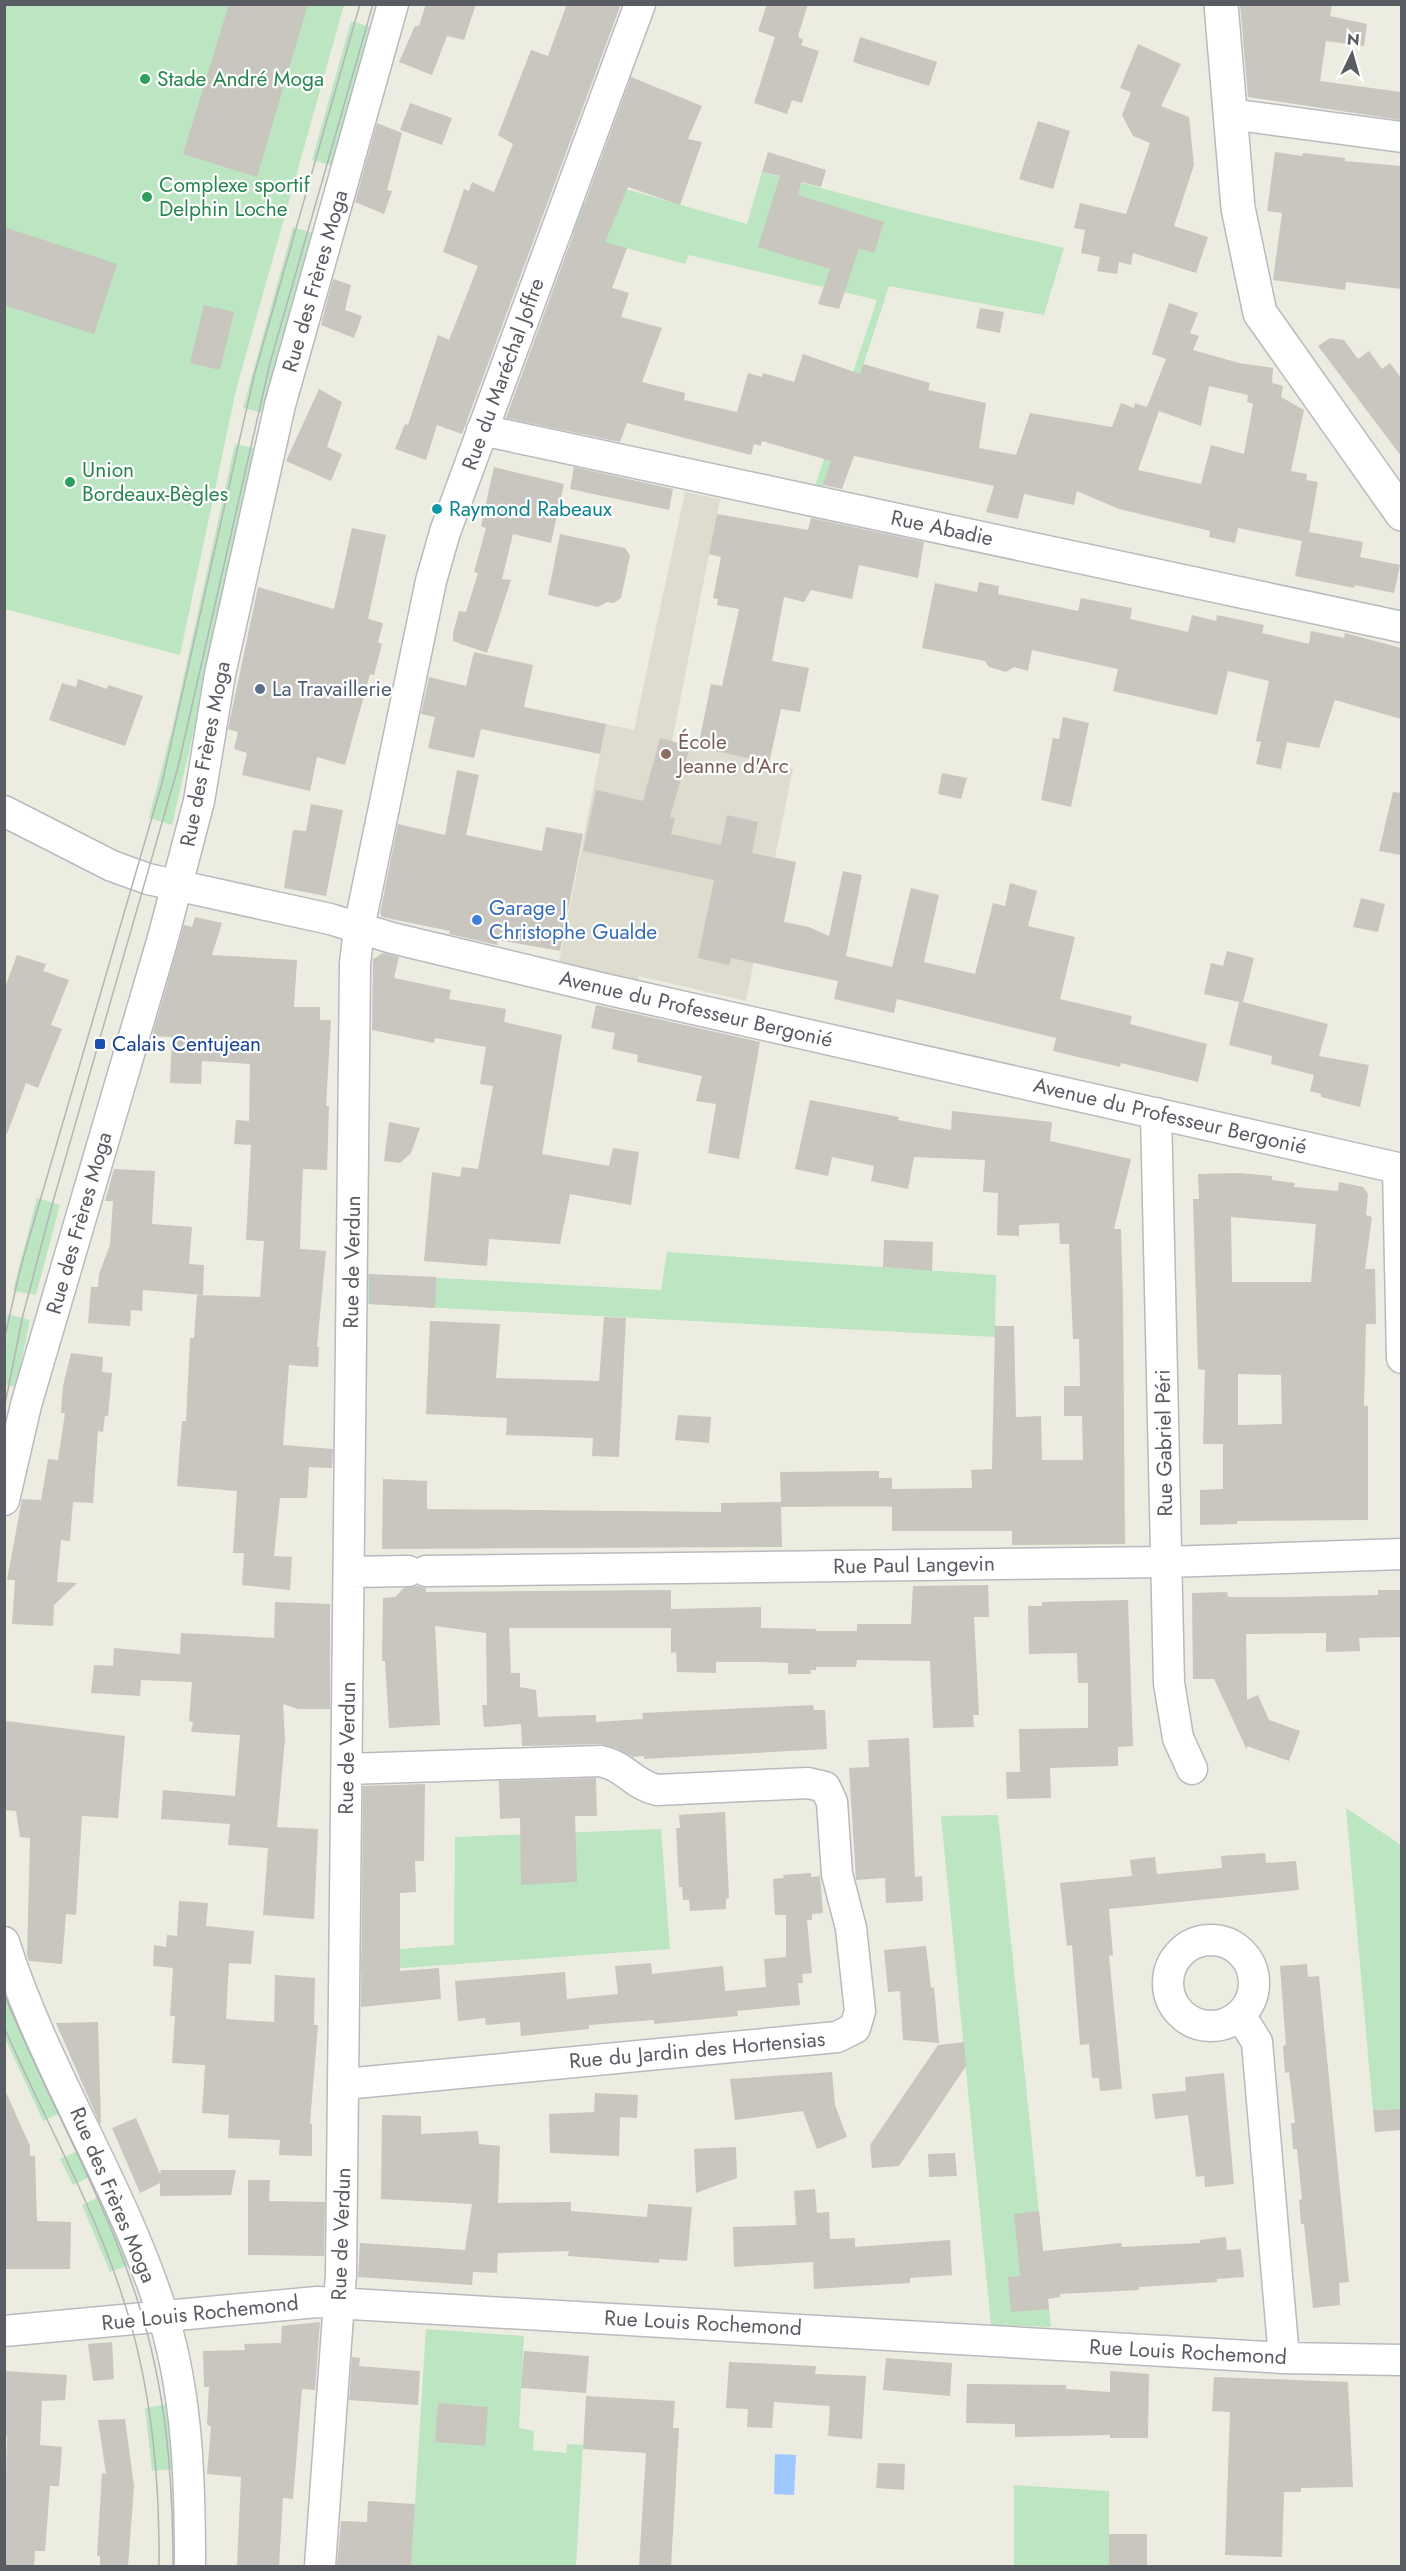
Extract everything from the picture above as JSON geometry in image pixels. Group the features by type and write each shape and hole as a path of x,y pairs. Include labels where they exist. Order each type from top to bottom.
{"street":[{"name":"Rue des Frères Moga","path":"4,1500 29,1394 163,938 199,801 218,684 280,405 393,4"},
{"name":"Rue du Maréchal Joffre","path":"359,928 431,581 445,532 640,4"},
{"path":"1221,4 1238,208 1260,313 1401,514"},
{"path":"1230,114 1401,137"},
{"name":"Rue Abadie","path":"482,430 1401,627"},
{"name":"Avenue du Professeur Bergonié","path":"4,811 120,870 176,886 359,928 605,989 1400,1169"},
{"name":"Rue de Verdun","path":"320,2566 339,2303 345,2084 355,964 359,928"},
{"name":"Rue Gabriel Péri","path":"1156,1113 1169,1683 1178,1738 1192,1769"},
{"path":"1400,1169 1401,1358"},
{"name":"Rue Paul Langevin","path":"350,1572 1167,1562 1401,1554"},
{"name":"Rue du Jardin des Hortensias","path":"345,2084 837,2037 855,2028 860,2011 851,1928 837,1874 832,1802 825,1787 808,1783 657,1790 643,1786 615,1764 600,1761 347,1769"},
{"name":"Rue des Frères Moga","path":"4,1942 39,2030 133,2233 164,2318 182,2403 188,2461 190,2566"},
{"path":"1240,2015 1257,2042 1284,2358"},
{"name":"Rue Louis Rochemond","path":"4,2331 164,2318 316,2302 1284,2358 1401,2360"}],"shaded area":[{"name":"École Jeanne d'Arc","path":"685,492 720,499 672,741 793,768 746,1001 639,976 638,980 559,962 606,724 634,730"}],"green space":[{"name":"Complexe sportif Delphin Loche","path":"4,5 344,5 236,390 180,655 5,609"},
{"path":"351,21 374,28 335,166 312,160"},
{"path":"762,172 906,211 1064,248 1044,315 889,286 823,488 815,486 877,300 689,255 685,264 570,233 581,203 615,216 626,189 747,224"},
{"path":"293,227 316,234 267,414 243,408"},
{"path":"235,444 259,449 172,825 149,818 173,725"},
{"path":"37,1198 60,1205 36,1295 13,1291"},
{"path":"667,1252 996,1275 995,1337 368,1304 368,1274 661,1290"},
{"path":"7,1314 30,1320 16,1387 5,1385"},
{"path":"1346,1808 1401,1845 1401,2109 1373,2110"},
{"path":"998,1815 1051,2327 991,2325 941,1816"},
{"path":"661,1829 670,1949 360,1971 361,1952 454,1945 455,1837"},
{"path":"4,1974 64,2111 43,2121 5,2038"},
{"path":"82,2149 94,2175 73,2185 60,2159"},
{"path":"103,2195 132,2264 110,2272 82,2205"},
{"path":"426,2329 524,2336 519,2428 534,2431 533,2450 566,2453 567,2444 583,2445 576,2566 411,2566"},
{"path":"169,2404 177,2469 152,2471 145,2408"},
{"path":"1014,2485 1109,2491 1109,2566 1014,2566"}],"water":[{"path":"775,2454 796,2455 794,2495 774,2494"}],"building":[{"path":"229,4 308,4 257,177 183,154"},
{"path":"426,4 476,4 464,40 447,36 432,75 399,62 415,26 419,26"},
{"path":"567,4 621,4 462,434 437,425 426,460 395,449 405,424 408,425 438,335 449,340 478,266 443,252 464,189 469,191 472,182 494,192 513,144 498,135 531,50 548,56"},
{"path":"767,4 808,4 798,36 803,40 801,45 819,51 802,103 792,100 787,114 754,103 775,37 758,31"},
{"path":"1240,4 1332,4 1330,16 1367,24 1364,46 1326,41 1320,81 1401,92 1401,120 1248,97"},
{"path":"860,37 937,62 929,86 853,62"},
{"path":"1138,44 1181,64 1161,106 1189,117 1194,165 1174,226 1208,237 1196,273 1133,253 1131,265 1119,262 1117,274 1097,271 1100,257 1081,253 1085,230 1074,228 1080,203 1126,214 1150,143 1133,136 1122,115 1131,92 1120,88"},
{"path":"631,77 702,106 688,139 702,142 680,205 628,187 605,242 627,248 612,288 629,293 621,317 662,328 642,382 685,393 684,400 737,412 748,373 762,377 763,373 794,382 803,354 860,374 863,364 930,383 928,390 986,403 979,448 1016,455 1030,413 1112,427 1121,403 1134,408 1135,403 1147,407 1166,359 1152,354 1169,303 1198,313 1190,333 1199,336 1193,350 1239,363 1273,368 1272,383 1283,386 1281,397 1304,410 1291,471 1307,474 1306,480 1318,482 1309,532 1363,542 1360,557 1400,565 1394,593 1355,585 1354,588 1295,576 1302,541 1238,528 1235,543 1209,537 1210,531 1119,509 1077,491 1074,505 1024,494 1018,519 986,512 994,486 854,456 842,489 823,485 831,461 762,441 761,446 754,444 751,455 627,423 620,442 506,418","holes":["1209,386 1248,395 1247,402 1253,404 1244,454 1211,445 1201,484 1138,470 1159,411 1201,426"]},
{"path":"410,103 452,118 442,145 400,130"},
{"path":"1038,121 1070,131 1053,189 1019,179"},
{"path":"377,123 402,133 387,190 392,191 384,214 355,202"},
{"path":"768,152 826,170 821,187 801,182 798,195 884,222 874,253 859,248 839,309 818,304 830,269 758,247 780,176 762,172"},
{"path":"1275,152 1302,156 1303,153 1345,158 1345,161 1401,166 1401,289 1346,282 1345,290 1273,280 1282,213 1267,211"},
{"path":"4,227 117,264 94,334 4,305"},
{"path":"333,279 351,285 345,310 362,316 354,338 321,325"},
{"path":"204,305 234,312 220,370 190,363"},
{"path":"980,308 1004,312 1000,333 976,328"},
{"path":"1330,338 1344,340 1358,359 1369,351 1382,369 1390,363 1401,378 1401,456 1318,346"},
{"path":"319,389 342,402 327,447 342,454 331,481 286,461"},
{"path":"494,467 564,484 551,543 513,534 502,579 511,580 487,653 453,641 453,633 459,611 466,612 478,573 474,572 486,528 481,526"},
{"path":"574,467 673,489 669,510 570,489"},
{"path":"717,514 808,530 811,518 924,542 918,578 859,565 852,599 811,590 804,602 784,597 772,661 809,668 800,712 781,709 769,763 698,747 711,684 722,686 739,609 717,605 718,599 713,598 721,557 709,554"},
{"path":"352,528 386,535 368,619 383,623 378,642 382,644 374,675 370,674 345,765 317,757 310,791 242,775 247,753 234,749 238,732 228,729 258,587 334,609"},
{"path":"560,534 625,548 630,556 621,598 614,603 607,602 598,607 548,595"},
{"path":"979,582 999,586 998,594 1078,611 1081,598 1132,608 1130,619 1188,632 1192,615 1216,621 1217,615 1264,625 1262,633 1309,644 1311,631 1344,638 1345,633 1401,648 1401,719 1335,700 1319,748 1287,742 1281,769 1256,764 1261,742 1256,741 1269,681 1228,671 1217,715 1113,691 1118,669 1032,650 1028,671 1014,667 1006,672 989,667 985,661 922,648 935,583 977,592"},
{"path":"474,652 533,665 524,707 606,724 600,754 481,729 474,758 428,748 435,717 421,714 429,677 466,686"},
{"path":"78,679 107,689 108,685 143,696 125,746 49,720 62,683 76,687"},
{"path":"1063,717 1089,723 1071,807 1041,800 1053,738 1059,739"},
{"path":"660,738 690,746 670,817 675,818 671,834 721,845 727,815 758,822 752,853 796,862 784,922 809,927 829,936 843,871 862,875 846,956 892,967 911,888 939,895 924,962 975,974 993,903 1005,906 1010,883 1037,891 1028,926 1075,937 1060,999 1132,1016 1130,1024 1207,1044 1198,1082 1121,1063 1120,1067 1053,1051 1056,1038 897,999 894,1013 834,999 838,981 731,958 729,965 698,958 714,880 583,851 596,790 643,801"},
{"path":"457,770 479,775 466,835 542,851 546,827 583,834 560,951 498,940 497,945 449,934 450,931 382,917 380,913 398,824 445,835"},
{"path":"942,773 967,778 961,799 938,794"},
{"path":"1393,792 1401,793 1401,855 1379,851"},
{"path":"311,804 343,810 326,896 284,888 293,830 306,831"},
{"path":"1361,898 1385,904 1378,932 1353,927"},
{"path":"195,917 222,923 212,955 297,960 294,1007 320,1007 320,1020 331,1020 326,1106 329,1106 327,1170 303,1169 301,1215 300,1249 326,1251 317,1347 319,1347 318,1367 289,1365 283,1445 333,1449 332,1468 309,1467 307,1498 280,1498 274,1556 292,1557 290,1590 242,1585 244,1553 233,1553 237,1491 177,1486 182,1421 186,1421 190,1338 194,1338 197,1295 260,1297 264,1241 246,1240 251,1145 234,1144 236,1120 249,1121 250,1064 202,1061 201,1084 170,1083 172,1037 152,1036 184,925 192,927"},
{"path":"1227,951 1254,958 1243,1002 1328,1024 1319,1056 1369,1065 1360,1107 1321,1097 1321,1094 1310,1091 1314,1075 1271,1064 1272,1056 1229,1045 1239,1002 1204,994 1211,963 1223,966"},
{"path":"383,953 399,957 394,978 451,990 449,999 506,1009 504,1022 562,1035 542,1154 609,1166 613,1148 639,1152 631,1205 570,1194 560,1244 489,1239 487,1266 424,1261 432,1172 460,1177 462,1167 478,1169 493,1086 480,1084 486,1047 435,1038 434,1043 372,1030 373,959"},
{"path":"17,955 46,964 43,971 69,980 51,1025 62,1029 38,1088 26,1083 7,1134 4,1134 4,990"},
{"path":"596,1005 760,1042 739,1159 708,1153 716,1104 696,1101 702,1076 637,1062 638,1055 612,1049 615,1033 591,1028"},
{"path":"810,1100 899,1117 898,1120 951,1130 952,1111 1052,1122 1050,1141 1131,1159 1114,1229 1121,1229 1125,1544 1012,1545 1012,1531 892,1531 892,1489 972,1488 971,1470 992,1469 995,1326 1014,1326 1016,1417 1041,1416 1042,1460 1083,1460 1082,1416 1064,1416 1064,1386 1080,1386 1079,1339 1073,1339 1069,1244 1060,1244 1059,1223 1019,1225 1019,1236 997,1235 998,1193 983,1192 985,1160 914,1157 908,1189 871,1181 874,1166 832,1157 828,1176 795,1169"},
{"path":"389,1122 420,1128 411,1153 400,1163 384,1161"},
{"path":"114,1169 155,1171 152,1224 192,1227 189,1264 204,1265 203,1295 143,1290 142,1311 131,1310 130,1326 88,1323 91,1287 98,1287 99,1274 110,1245 113,1201 105,1201"},
{"path":"1239,1173 1272,1176 1272,1180 1295,1183 1294,1187 1338,1191 1339,1182 1363,1187 1368,1194 1366,1215 1372,1217 1365,1269 1375,1269 1376,1324 1366,1324 1364,1406 1368,1406 1368,1520 1237,1521 1237,1524 1200,1525 1200,1490 1223,1489 1223,1444 1203,1444 1205,1370 1198,1369 1193,1199 1199,1199 1198,1174","holes":["1231,1217 1316,1224 1311,1282 1232,1282","1238,1374 1281,1375 1282,1424 1238,1425"]},
{"path":"884,1240 933,1242 932,1271 883,1267"},
{"path":"369,1274 436,1277 435,1308 369,1304"},
{"path":"604,1317 626,1318 619,1457 592,1456 593,1438 506,1435 507,1418 426,1414 430,1321 500,1324 496,1378 599,1381"},
{"path":"71,1353 103,1357 102,1372 112,1373 108,1416 105,1416 103,1432 98,1431 93,1503 73,1502 70,1541 61,1540 57,1582 77,1583 54,1605 53,1626 12,1624 15,1580 7,1580 22,1499 41,1500 48,1459 58,1460 65,1413 61,1413 63,1386"},
{"path":"678,1415 711,1417 709,1443 675,1440"},
{"path":"879,1471 879,1478 892,1478 892,1506 781,1507 782,1547 382,1549 383,1479 427,1481 427,1509 721,1512 721,1503 781,1502 780,1472"},
{"path":"988,1585 989,1617 974,1617 979,1715 973,1715 974,1727 933,1728 930,1661 857,1660 856,1667 816,1667 816,1670 810,1670 811,1674 788,1674 788,1663 716,1662 716,1673 677,1672 676,1652 671,1653 671,1628 509,1628 511,1673 520,1673 520,1687 536,1690 538,1717 596,1715 596,1722 643,1719 642,1713 813,1705 814,1710 825,1710 827,1749 644,1759 644,1756 633,1757 616,1748 600,1744 522,1746 521,1724 484,1727 482,1705 487,1705 486,1633 435,1626 440,1725 389,1728 385,1661 382,1661 383,1598 395,1597 404,1588 417,1586 426,1588 426,1592 671,1590 671,1609 761,1607 761,1628 857,1631 857,1624 911,1624 913,1586"},
{"path":"1378,1590 1401,1590 1401,1637 1359,1638 1360,1651 1326,1652 1326,1633 1246,1634 1247,1700 1258,1695 1269,1720 1300,1731 1289,1761 1247,1746 1247,1750 1214,1679 1193,1679 1192,1593 1227,1592 1228,1597 1291,1597 1378,1595"},
{"path":"1128,1600 1133,1746 1118,1747 1118,1766 1050,1768 1051,1798 1007,1799 1006,1772 1020,1772 1019,1729 1088,1728 1088,1683 1078,1683 1077,1653 1029,1654 1028,1606 1042,1606 1042,1602"},
{"path":"275,1602 330,1604 330,1709 298,1709 283,1704 285,1739 277,1827 318,1829 314,1919 263,1915 268,1848 228,1845 230,1824 161,1819 163,1790 235,1796 240,1735 191,1732 193,1722 189,1721 192,1682 141,1680 140,1696 91,1693 94,1665 113,1666 114,1648 180,1654 181,1633 274,1638"},
{"path":"6,1721 125,1736 118,1818 82,1816 76,1915 66,1914 62,1964 29,1961 27,1955 30,1838 20,1837 16,1811 4,1810"},
{"path":"909,1738 915,1877 922,1876 923,1901 886,1903 885,1878 856,1880 849,1768 869,1767 868,1740"},
{"path":"596,1778 597,1816 575,1816 577,1882 521,1885 520,1818 500,1819 499,1781"},
{"path":"425,1784 424,1861 415,1861 416,1892 400,1893 400,1971 439,1968 441,1999 361,2007 363,1786"},
{"path":"725,1812 729,1898 726,1899 726,1909 690,1911 689,1900 683,1900 682,1887 679,1887 676,1828 680,1828 679,1815"},
{"path":"1265,1853 1266,1863 1296,1861 1299,1890 1109,1909 1113,1955 1109,1956 1122,2089 1100,2091 1099,2078 1092,2078 1089,2044 1080,2045 1072,1945 1067,1946 1060,1883 1132,1876 1130,1860 1155,1857 1157,1874 1222,1868 1221,1856"},
{"path":"811,1873 811,1877 820,1876 823,1913 812,1914 812,1920 807,1920 812,1973 802,1974 803,1983 798,1983 800,2005 737,2011 738,2016 654,2024 654,2020 589,2025 589,2029 521,2036 520,2022 486,2025 485,2018 458,2021 455,1981 565,1972 567,1999 618,1994 615,1966 651,1963 652,1974 723,1966 725,1991 766,1987 764,1959 786,1957 786,1915 775,1915 773,1879 784,1878 783,1875"},
{"path":"179,1901 208,1903 206,1926 254,1931 251,1964 229,1963 226,2019 274,2022 275,1975 315,1978 314,2025 318,2025 310,2123 312,2124 312,2156 279,2155 280,2140 228,2138 229,2115 202,2113 205,2065 172,2063 175,2016 170,2016 173,1968 153,1966 154,1945 166,1947 167,1935 177,1936"},
{"path":"926,1946 931,1988 934,1987 939,2043 903,2040 900,1991 888,1992 884,1950"},
{"path":"1307,1964 1308,1977 1319,1976 1349,2282 1339,2283 1340,2305 1313,2308 1304,2224 1301,2224 1299,2200 1302,2199 1297,2149 1293,2149 1291,2123 1295,2123 1289,2072 1285,2073 1283,2046 1286,2045 1280,1966"},
{"path":"98,2022 101,2123 100,2124 56,2023"},
{"path":"964,2042 966,2066 899,2166 872,2168 870,2145 938,2045"},
{"path":"832,2072 835,2105 847,2137 817,2149 803,2111 735,2120 730,2079"},
{"path":"1224,2073 1234,2184 1205,2187 1204,2176 1196,2177 1188,2115 1155,2119 1152,2094 1186,2091 1185,2077"},
{"path":"4,2088 30,2146 30,2156 35,2156 37,2221 71,2222 70,2269 4,2269"},
{"path":"595,2093 638,2095 637,2118 620,2117 619,2156 550,2153 549,2114 594,2112"},
{"path":"1401,2109 1401,2130 1375,2132 1373,2110"},
{"path":"382,2115 421,2116 421,2134 478,2131 479,2144 500,2146 498,2203 571,2202 571,2211 647,2217 648,2204 692,2207 687,2261 659,2259 659,2263 568,2256 569,2251 498,2253 497,2273 473,2272 472,2285 358,2277 360,2243 465,2250 472,2204 381,2199"},
{"path":"136,2118 160,2174 161,2170 236,2170 231,2195 160,2196 160,2183 140,2193 112,2128"},
{"path":"736,2147 737,2178 696,2193 694,2149"},
{"path":"955,2153 957,2176 929,2177 928,2154"},
{"path":"248,2180 270,2180 269,2201 325,2202 324,2256 248,2255"},
{"path":"815,2189 817,2213 829,2212 830,2239 855,2238 855,2247 950,2240 952,2275 910,2278 910,2283 814,2289 813,2262 734,2267 733,2227 796,2225 794,2191"},
{"path":"1039,2211 1043,2251 1121,2243 1122,2247 1200,2243 1200,2240 1226,2237 1227,2250 1241,2249 1244,2277 1217,2279 1217,2282 1139,2287 1139,2290 1060,2294 1060,2297 1048,2299 1049,2309 1011,2312 1008,2277 1020,2276 1014,2214"},
{"path":"320,2322 315,2390 302,2389 293,2499 283,2498 279,2566 237,2566 241,2477 207,2474 211,2427 207,2424 209,2387 204,2387 203,2351 245,2350 244,2344 281,2343 282,2326"},
{"path":"112,2342 114,2379 93,2381 88,2344"},
{"path":"524,2351 589,2356 586,2393 521,2388"},
{"path":"352,2357 360,2358 359,2366 420,2371 418,2405 349,2400"},
{"path":"886,2358 952,2363 950,2396 883,2390"},
{"path":"729,2362 816,2366 815,2374 866,2376 862,2439 828,2436 830,2406 774,2402 772,2428 747,2427 748,2409 726,2408"},
{"path":"4,2371 67,2375 65,2400 42,2401 40,2445 62,2447 59,2486 50,2486 45,2551 35,2551 34,2566 4,2566 7,2436 4,2436"},
{"path":"1110,2371 1149,2374 1148,2438 1110,2438 1110,2435 1015,2437 1015,2424 966,2423 967,2384 1066,2385 1066,2389 1110,2392"},
{"path":"1214,2377 1348,2382 1353,2487 1301,2488 1301,2492 1284,2492 1282,2557 1225,2555 1230,2412 1212,2411"},
{"path":"586,2396 675,2401 673,2428 679,2428 671,2566 639,2566 646,2453 583,2449"},
{"path":"438,2403 488,2407 485,2446 435,2442"},
{"path":"125,2419 134,2486 128,2566 100,2566 100,2556 97,2556 102,2473 106,2474 98,2420"},
{"path":"878,2463 905,2464 904,2490 876,2488"},
{"path":"368,2501 415,2504 411,2566 337,2566 341,2521 367,2522"},
{"path":"1109,2534 1147,2534 1147,2566 1109,2566"}],"tram line":[{"path":"4,1340 21,1266 162,783 254,376 360,4"},
{"path":"4,1409 23,1315 52,1205 178,767 270,363 373,4"},
{"path":"4,1994 109,2224 148,2334 166,2433 173,2566"},
{"path":"4,2027 95,2222 131,2323 152,2426 158,2496 159,2566"}],"place":[{"name":"Stade André Moga","path":"145,79"},
{"name":"Complexe sportif Delphin Loche","path":"147,197"},
{"name":"Union Bordeaux-Bègles","path":"70,482"},
{"name":"Raymond Rabeaux","path":"437,509"},
{"name":"La Travaillerie","path":"260,689"},
{"name":"École Jeanne d'Arc","path":"666,754"},
{"name":"Garage J Christophe Gualde","path":"477,920"},
{"name":"Calais Centujean","path":"100,1044"}]}
